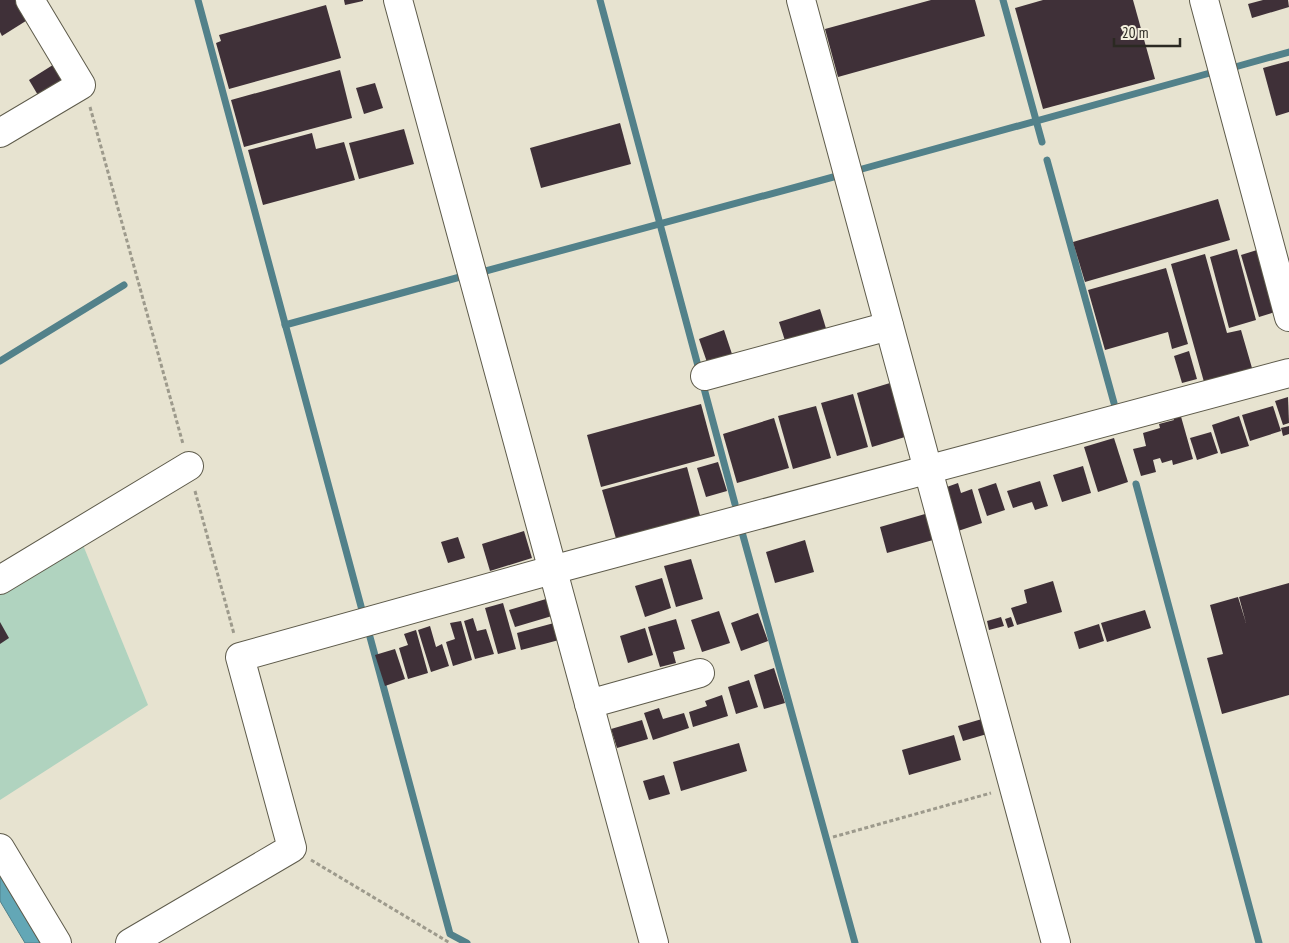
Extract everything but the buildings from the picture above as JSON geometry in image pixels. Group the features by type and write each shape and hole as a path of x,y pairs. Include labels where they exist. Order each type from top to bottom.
{"street":[{"path":"0,133 81,85 30,0"},
{"path":"398,0 654,943"},
{"path":"801,0 1056,943"},
{"path":"1204,0 1289,317"},
{"path":"705,376 889,326"},
{"path":"130,943 292,848 240,657 552,570 1289,373"},
{"path":"0,580 189,466"},
{"path":"589,704 700,672"},
{"path":"0,848 57,943"}],"path":[{"path":"81,85 86,94 240,657"},
{"path":"833,837 1014,787"},
{"path":"292,848 450,943"}],"green space":[{"path":"81,540 148,705 0,800 0,588"}],"water":[{"path":"0,865 47,943 25,943 0,901"}],"waterway":[{"path":"198,0 362,610"},
{"path":"600,0 735,504"},
{"path":"1003,0 1042,142"},
{"path":"1235,67 1289,52"},
{"path":"862,169 1210,73"},
{"path":"1047,160 1114,403"},
{"path":"482,272 837,176"},
{"path":"285,325 460,277"},
{"path":"0,361 124,285"},
{"path":"1136,484 1259,943"},
{"path":"742,532 855,943"},
{"path":"370,637 450,934 467,943"}]}
